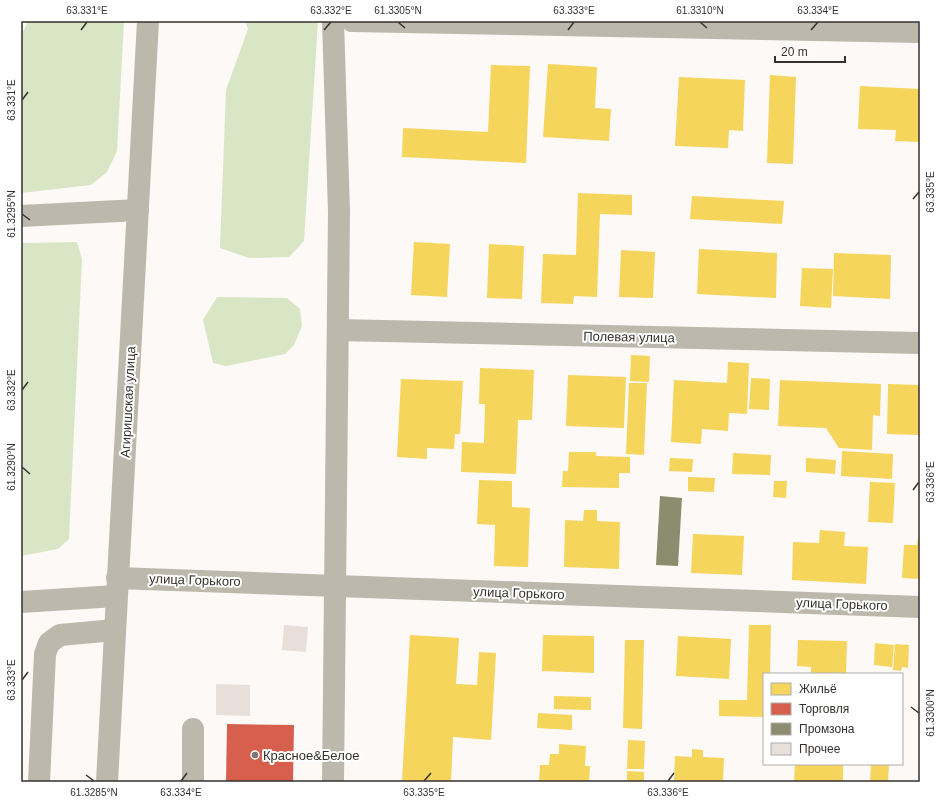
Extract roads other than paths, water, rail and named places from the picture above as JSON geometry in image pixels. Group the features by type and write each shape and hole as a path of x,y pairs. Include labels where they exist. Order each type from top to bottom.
{"street":[{"name":"Агиришская улица","path":"107,782 148,21"},
{"path":"333,21 339,212 333,782"},
{"path":"352,21 920,32"},
{"path":"21,216 138,210"},
{"name":"Полевая улица","path":"338,330 920,343"},
{"name":"улица Горького","path":"21,602 117,587 335,585 920,607"},
{"path":"39,782 45,654 49,642 60,635 115,630"},
{"path":"193,729 193,782"}],"place":[{"name":"Красное&Белое","path":"255,755"}]}
